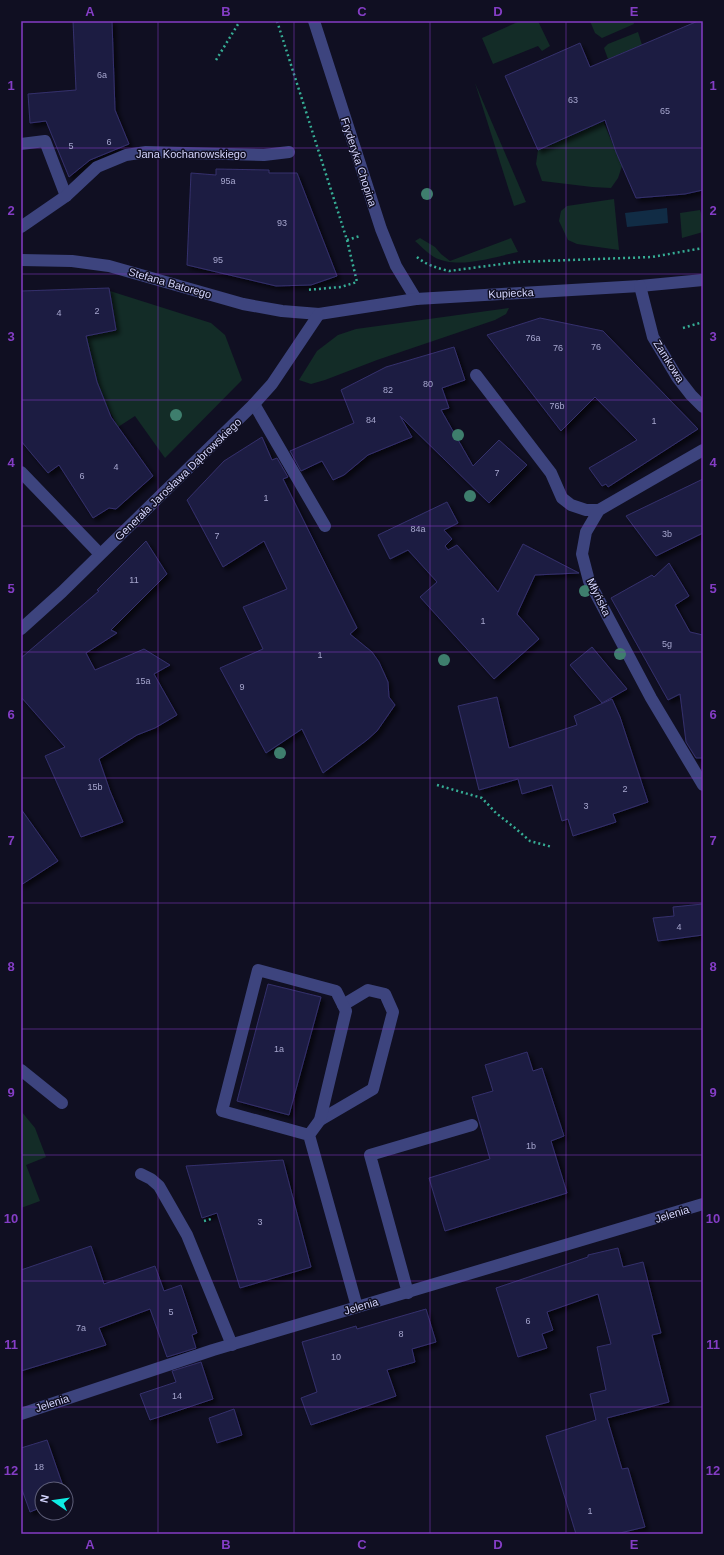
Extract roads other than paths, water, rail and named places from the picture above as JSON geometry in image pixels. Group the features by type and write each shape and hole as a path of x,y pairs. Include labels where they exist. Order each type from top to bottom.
{"street":[{"name":"Fryderyka Chopina","path":"314,21 381,229 396,266 416,299"},
{"path":"21,144 45,141 66,196"},
{"name":"Jana Kochanowskiego","path":"21,227 66,196 97,167 126,155 146,152 264,155 289,152"},
{"name":"Stefana Batorego","path":"21,260 72,261 109,266 243,304 282,311 319,314"},
{"name":"Kupiecka","path":"319,314 416,299 640,286 703,280"},
{"name":"Zamkowa","path":"640,286 653,337 677,377 691,395 703,407"},
{"name":"Generała Jarosława Dąbrowskiego","path":"21,629 62,592 254,404 272,384 319,314"},
{"path":"476,375 551,473 562,498 571,505 586,510 599,510"},
{"path":"254,404 326,526"},
{"name":"Młyńska","path":"703,450 599,510 586,532 582,554 589,581 651,698 703,785"},
{"path":"21,472 100,554"},
{"path":"258,970 336,991 346,1012 320,1120 309,1135 222,1111 258,970"},
{"path":"320,1120 373,1089 393,1012 385,994 368,990 343,1005"},
{"path":"21,1070 62,1103"},
{"path":"408,1293 370,1155 472,1125"},
{"path":"309,1135 357,1307"},
{"path":"141,1174 151,1179 159,1186 187,1235 232,1345"},
{"name":"Jelenia","path":"21,1414 232,1345 703,1204"}],"water":[{"path":"667,208 668,223 627,227 625,213"}]}
